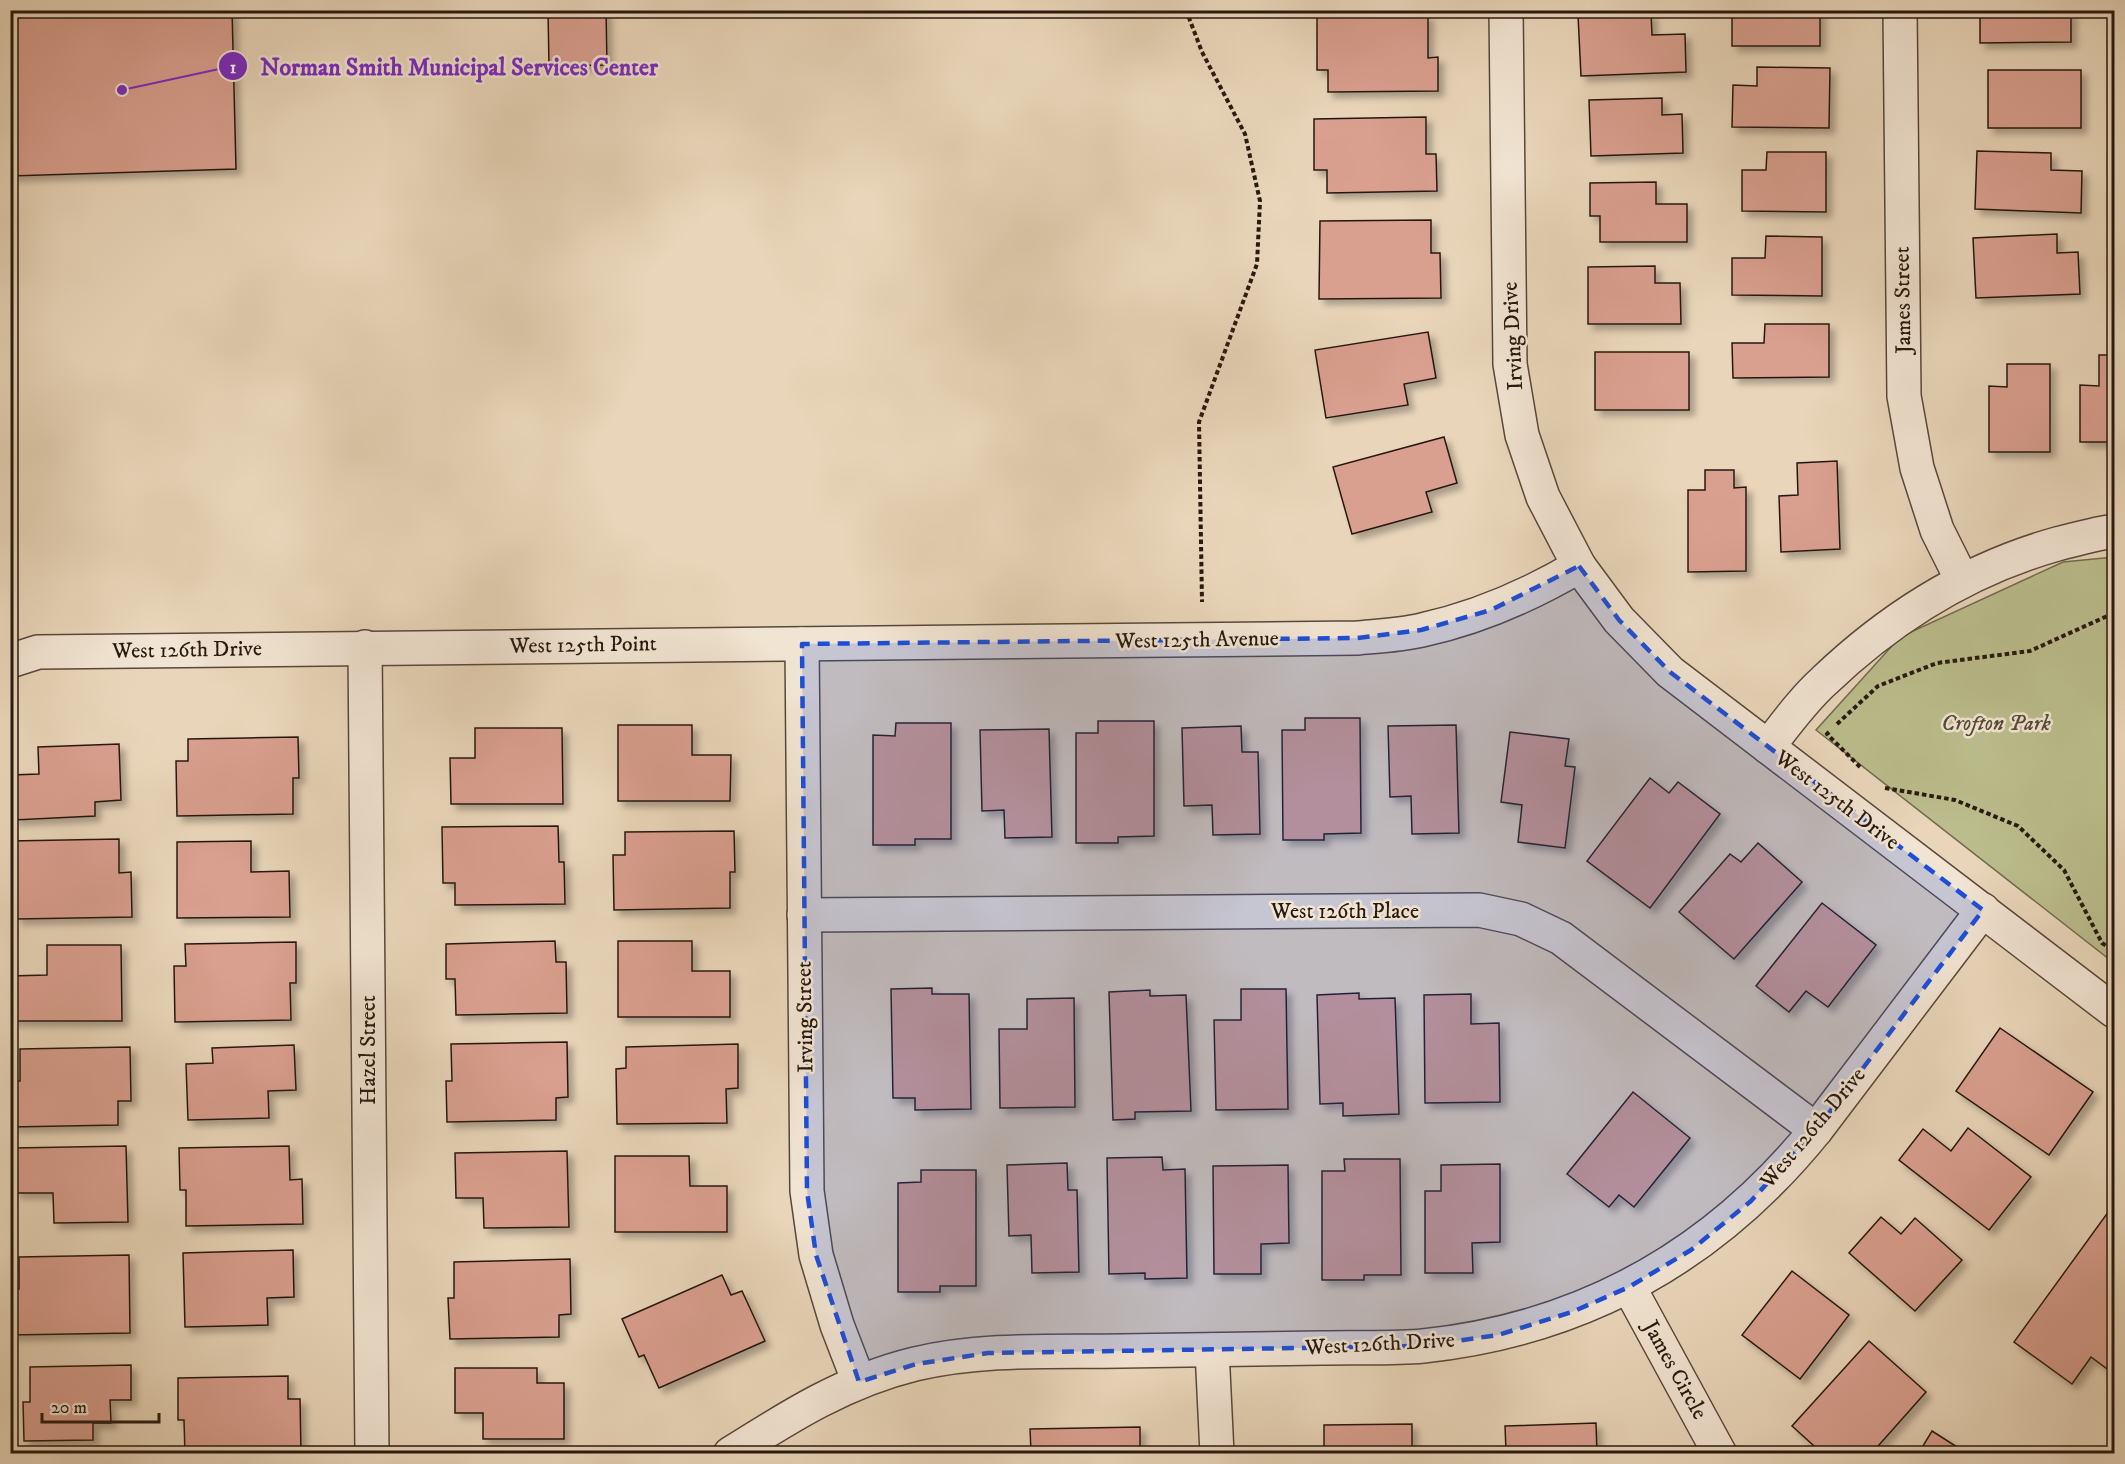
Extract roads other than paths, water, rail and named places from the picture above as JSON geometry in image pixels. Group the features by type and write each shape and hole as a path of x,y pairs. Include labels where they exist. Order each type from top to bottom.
{"street":[{"name":"Irving Drive","path":"1506,10 1510,364 1522,435 1543,497 1579,566 1619,620 1670,672 1768,747"},
{"name":"James Street","path":"1900,10 1904,396 1917,468 1937,530 1962,580"},
{"name":"West 125th Drive","path":"2115,531 2097,533 2025,553 1940,592 1878,633 1822,682 1768,747 2115,1011"},
{"name":"West 125th Avenue","path":"802,644 1357,638 1421,630 1491,610 1551,583 1579,566"},
{"name":"West 125th Point","path":"365,647 802,644"},
{"name":"Irving Street","path":"802,644 807,1191 816,1255 837,1325 859,1382"},
{"name":"West 126th Drive","path":"10,661 38,652 365,647"},
{"name":"Hazel Street","path":"365,647 372,1454"},
{"name":"West 126th Place","path":"804,915 1479,910 1521,919 1561,938 1816,1130"},
{"name":"West 126th Drive","path":"730,1454 803,1408 859,1382 916,1364 988,1353 1421,1346 1498,1335 1572,1312 1629,1287 1691,1250 1751,1202 1798,1153 1983,910"},
{"name":"James Circle","path":"1629,1287 1720,1454"},
{"path":"1212,1350 1217,1454"}],"place":[{"name":"Norman Smith Municipal Services Center","path":"122,90"}],"park label":[{"name":"Crofton Park","path":"1996,723"}]}
